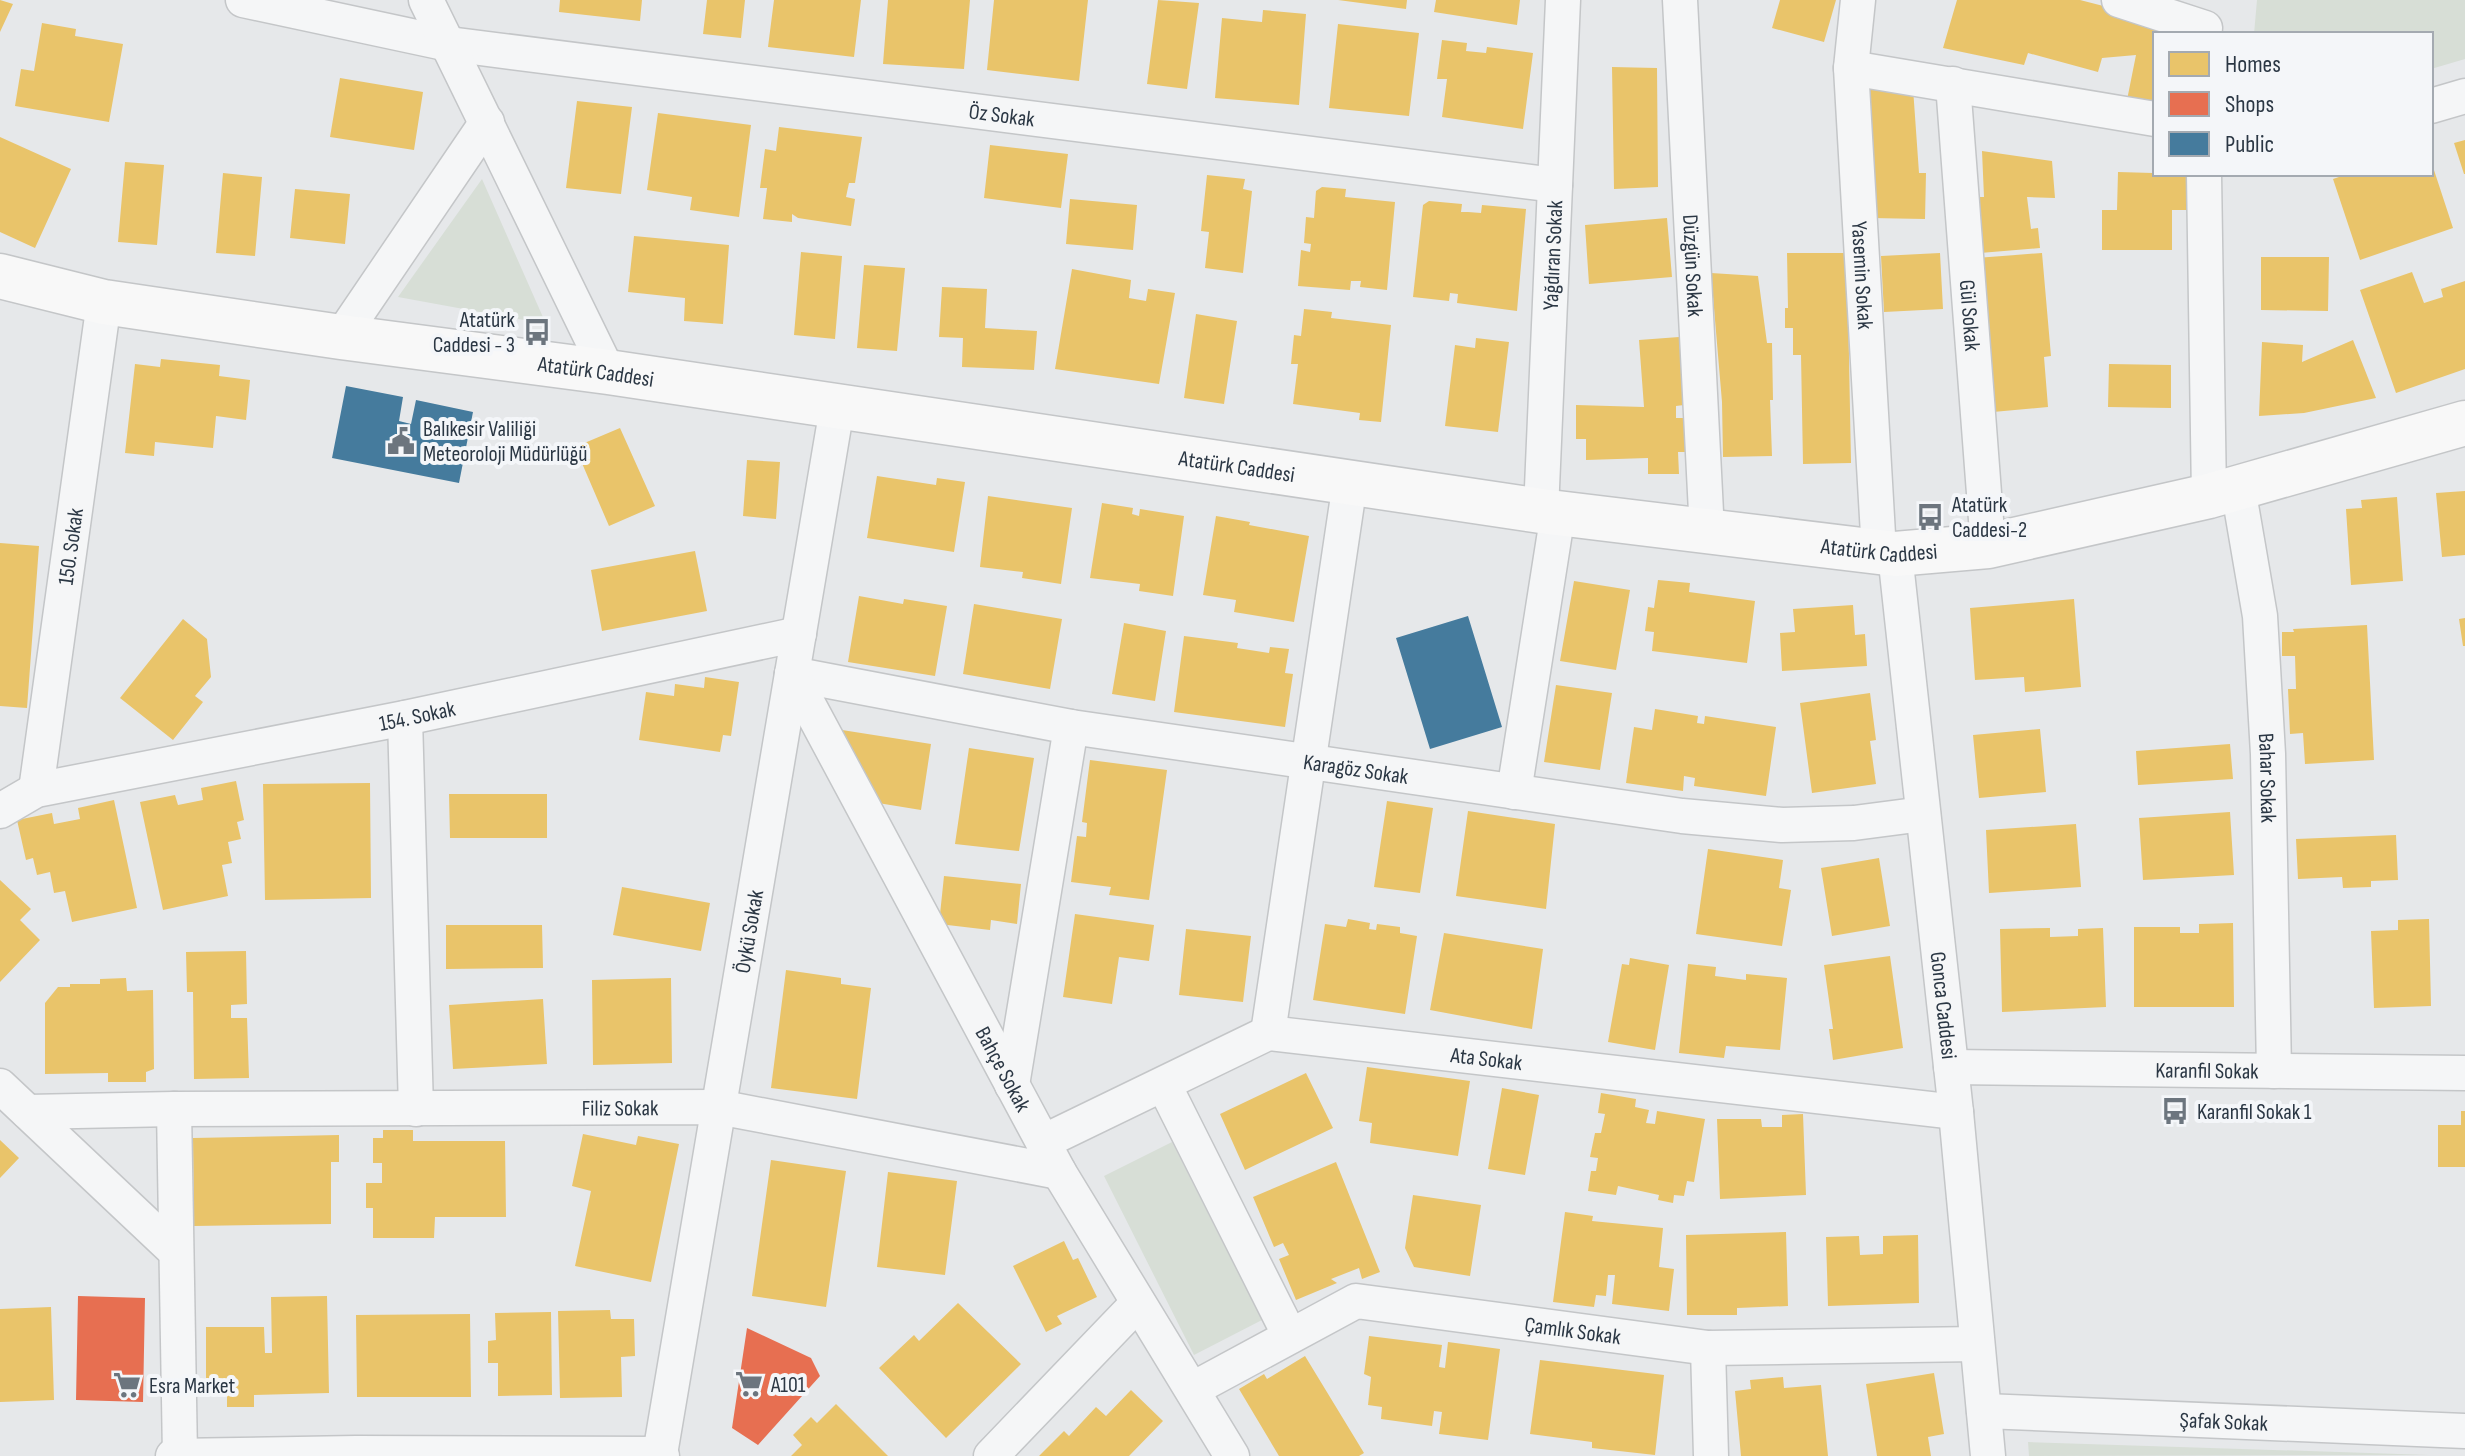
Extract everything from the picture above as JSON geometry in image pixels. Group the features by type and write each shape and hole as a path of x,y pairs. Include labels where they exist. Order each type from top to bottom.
{"main road":[{"name":"Atatürk Caddesi","path":"0,276 104,302 341,337 608,372 1550,512 1887,553 1988,546 2224,492 2465,423"}],"street":[{"name":"Öz Sokak","path":"243,0 449,44 1555,185"},
{"path":"426,0 608,372"},
{"name":"Yağdıran Sokak","path":"1514,792 1550,512 1555,185 1563,0"},
{"name":"Düzgün Sokak","path":"1680,0 1707,532"},
{"name":"Yasemin Sokak","path":"1858,0 1851,68 1887,553"},
{"path":"2119,0 2207,21"},
{"path":"1851,68 2153,119"},
{"name":"Gül Sokak","path":"1953,84 1988,546"},
{"path":"2433,105 2465,96"},
{"path":"341,337 487,122"},
{"name":"Bahar Sokak","path":"2204,176 2224,492 2260,616 2268,754 2274,1071"},
{"name":"150. Sokak","path":"36,790 104,302"},
{"name":"Öykü Sokak","path":"661,1455 837,408"},
{"path":"1043,1142 1268,1033 1350,483"},
{"name":"Gonca Caddesi","path":"1887,553 1923,814 1956,1112 1988,1456"},
{"name":"154. Sokak","path":"0,811 36,790 405,718 799,634"},
{"name":"Karagöz Sokak","path":"792,674 1071,727 1682,816 1782,825 1854,823 1923,814"},
{"name":"Bahçe Sokak","path":"792,674 1059,1172 1232,1456"},
{"path":"405,718 416,1109"},
{"path":"1012,1085 1071,727"},
{"name":"Ata Sokak","path":"1268,1033 1956,1112"},
{"name":"Karanfil Sokak","path":"1951,1067 2465,1073"},
{"path":"1164,1085 1290,1336"},
{"path":"0,1086 176,1252"},
{"name":"Filiz Sokak","path":"28,1112 718,1107 1059,1172"},
{"path":"174,1109 180,1456"},
{"name":"Çamlık Sokak","path":"1193,1389 1356,1301 1708,1348 1977,1344"},
{"path":"991,1456 1138,1303"},
{"path":"1708,1348 1711,1456"},
{"name":"Şafak Sokak","path":"1984,1411 2457,1439"},
{"path":"173,1456 661,1455"}],"shaded area":[{"path":"2257,0 2465,0 2465,59 2433,68 2433,32 2254,32"},
{"path":"482,179 546,324 398,297"},
{"path":"1172,1142 1262,1320 1194,1355 1104,1176"},
{"path":"2028,1442 2429,1455 2029,1456"}],"building: Homes":[{"path":"0,0 13,4 0,32"},
{"path":"560,0 642,0 640,21 559,12"},
{"path":"707,0 745,0 741,38 703,34"},
{"path":"774,0 861,0 854,57 768,47"},
{"path":"888,0 970,0 964,69 883,64"},
{"path":"994,0 1088,0 1079,81 987,70"},
{"path":"1158,0 1199,3 1187,89 1147,84"},
{"path":"1338,0 1407,0 1406,9"},
{"path":"1436,0 1520,0 1517,25 1434,12"},
{"path":"1780,0 1836,0 1824,42 1772,28"},
{"path":"1957,0 2080,0 2115,9 2167,32 2153,32 2153,102 2127,100 2136,55 2102,58 2098,72 2028,53 2024,65 1943,48"},
{"path":"1263,10 1306,14 1299,105 1215,98 1222,18 1262,22"},
{"path":"42,23 76,29 75,36 123,44 109,122 15,106 21,69 34,71"},
{"path":"1338,24 1419,33 1409,116 1329,108"},
{"path":"1442,40 1467,43 1466,51 1486,53 1487,47 1533,53 1523,129 1442,117 1447,79 1437,79"},
{"path":"1612,67 1657,68 1658,187 1614,189"},
{"path":"340,78 423,92 414,150 330,137"},
{"path":"1867,85 1913,88 1919,173 1926,173 1925,219 1871,218"},
{"path":"577,101 632,107 621,194 566,188"},
{"path":"658,113 751,125 739,217 690,210 692,197 647,190"},
{"path":"779,127 862,137 855,183 849,183 846,197 855,199 851,226 798,218 792,214 792,222 763,219 767,188 760,188 765,149 776,151"},
{"path":"0,137 71,169 35,248 0,232"},
{"path":"2465,140 2465,174 2464,174 2454,143"},
{"path":"990,145 1068,154 1061,208 984,198"},
{"path":"1982,151 2052,161 2055,198 2027,197 2031,229 2038,228 2040,248 1980,253 1976,197 1984,197"},
{"path":"125,162 164,165 157,245 118,242"},
{"path":"2433,167 2453,228 2360,260 2333,179 2342,176 2433,176"},
{"path":"2118,172 2188,176 2188,210 2172,210 2172,250 2102,250 2102,210 2117,210"},
{"path":"223,173 262,177 255,256 216,253"},
{"path":"1207,175 1245,179 1243,189 1252,191 1243,273 1205,268 1209,232 1201,231"},
{"path":"1322,187 1346,189 1345,197 1395,202 1387,290 1360,287 1361,281 1351,281 1350,290 1298,286 1301,250 1310,252 1311,244 1304,243 1306,217 1314,218 1316,191"},
{"path":"295,189 350,194 345,244 290,238"},
{"path":"1070,199 1137,205 1133,250 1066,244"},
{"path":"1429,201 1462,204 1461,212 1481,213 1482,205 1526,209 1517,311 1457,303 1458,294 1450,293 1449,301 1413,297 1423,205"},
{"path":"1667,218 1672,277 1589,284 1585,225"},
{"path":"634,236 729,245 723,324 684,321 685,298 628,292"},
{"path":"801,252 842,256 835,339 794,335"},
{"path":"1787,253 1847,253 1851,463 1803,464 1801,355 1793,355 1793,328 1785,328 1785,308 1788,308"},
{"path":"1940,253 1943,309 1884,312 1881,256"},
{"path":"2042,253 2051,356 2044,357 2048,407 1993,412 1976,258"},
{"path":"2261,257 2329,257 2328,311 2261,310"},
{"path":"864,265 905,268 897,351 857,348"},
{"path":"1072,269 1131,280 1129,298 1146,301 1148,289 1175,293 1159,384 1055,369"},
{"path":"2412,272 2424,303 2443,297 2441,289 2465,281 2465,369 2396,393 2360,290"},
{"path":"1711,273 1758,276 1767,343 1772,343 1772,456 1723,457 1722,402"},
{"path":"942,287 987,289 985,328 1037,331 1034,370 962,367 963,338 939,337"},
{"path":"1304,309 1332,312 1331,318 1391,325 1381,422 1359,420 1360,413 1293,404 1298,364 1291,364 1294,335 1301,336"},
{"path":"1196,314 1237,321 1224,404 1184,398"},
{"path":"1679,337 1684,405 1676,406 1676,418 1686,418 1686,452 1678,452 1679,474 1648,474 1648,458 1586,460 1586,439 1576,439 1576,405 1644,407 1639,340"},
{"path":"1476,338 1509,342 1498,432 1445,426 1455,345 1475,348"},
{"path":"2353,340 2376,398 2304,413 2259,416 2262,342 2303,345 2302,362"},
{"path":"161,359 220,365 219,376 250,380 246,420 216,416 213,448 155,442 154,456 125,453 135,364 160,367"},
{"path":"2109,364 2171,365 2171,408 2108,407"},
{"path":"620,428 655,506 609,526 575,447"},
{"path":"747,460 780,462 776,519 743,516"},
{"path":"877,476 936,485 937,478 965,482 954,552 867,538"},
{"path":"2465,491 2465,555 2442,557 2436,493"},
{"path":"988,496 1072,508 1061,584 1022,578 1023,572 980,567"},
{"path":"2397,497 2403,581 2351,585 2346,509 2362,508 2361,500"},
{"path":"1102,503 1133,508 1132,514 1139,516 1140,509 1184,516 1173,596 1139,591 1140,584 1090,578"},
{"path":"1216,516 1309,536 1294,622 1234,612 1236,600 1203,595"},
{"path":"0,543 39,546 27,708 0,706"},
{"path":"695,551 707,611 602,631 591,570"},
{"path":"1658,580 1690,583 1689,592 1755,601 1747,663 1652,651 1654,632 1645,631 1648,607 1654,608"},
{"path":"1574,581 1630,590 1616,670 1560,661"},
{"path":"859,596 903,604 904,599 947,606 935,676 848,662"},
{"path":"2074,599 2081,687 2025,692 2024,677 1975,680 1970,608"},
{"path":"974,604 1062,619 1050,689 963,674"},
{"path":"1853,605 1855,635 1865,634 1867,666 1782,671 1780,633 1795,632 1793,609"},
{"path":"2465,618 2465,646 2463,646 2459,619"},
{"path":"183,619 207,639 211,677 195,696 203,702 173,740 120,698"},
{"path":"1124,623 1166,631 1155,701 1112,694"},
{"path":"2367,625 2374,760 2305,764 2303,733 2290,734 2288,689 2296,689 2295,656 2282,656 2282,632"},
{"path":"1184,636 1238,643 1237,648 1269,653 1270,647 1289,649 1285,673 1293,674 1285,727 1174,712"},
{"path":"705,677 739,682 731,736 723,735 720,752 639,740 646,692 674,696 675,684 704,688"},
{"path":"1556,685 1612,693 1600,770 1544,762"},
{"path":"1870,693 1876,740 1870,741 1876,784 1812,793 1800,703"},
{"path":"1655,709 1698,716 1697,723 1704,724 1705,716 1776,727 1766,796 1694,786 1695,778 1684,776 1683,791 1626,783 1634,727 1652,730"},
{"path":"2040,729 2046,792 1979,798 1973,735"},
{"path":"842,730 931,744 921,810 878,803"},
{"path":"2230,744 2233,779 2138,785 2136,751"},
{"path":"969,748 1034,758 1019,851 955,844"},
{"path":"1090,760 1167,770 1149,900 1109,895 1111,887 1071,882 1077,836 1086,837 1087,823 1082,822"},
{"path":"236,781 244,820 237,822 241,839 228,842 232,863 222,865 228,896 163,910 140,802 175,795 178,805 203,800 201,788"},
{"path":"370,783 371,898 265,900 263,784"},
{"path":"449,794 547,794 547,838 450,838"},
{"path":"114,800 137,908 72,922 65,891 54,893 50,872 37,875 33,858 26,860 17,820 52,813 54,824 80,819 78,808"},
{"path":"1387,801 1433,808 1420,893 1374,887"},
{"path":"1468,811 1555,824 1546,909 1456,896"},
{"path":"2230,812 2234,875 2143,880 2139,818"},
{"path":"2076,824 2081,887 1989,893 1986,830"},
{"path":"2396,835 2398,880 2371,881 2371,887 2343,888 2342,877 2298,879 2296,839"},
{"path":"1708,849 1783,860 1779,888 1791,890 1782,946 1696,934"},
{"path":"1879,858 1890,926 1832,936 1821,868"},
{"path":"944,876 1021,884 1017,924 991,920 990,930 939,924"},
{"path":"0,880 31,909 20,920 40,940 0,982"},
{"path":"622,887 710,903 701,951 613,935"},
{"path":"1075,914 1154,925 1149,961 1119,957 1112,1004 1063,997"},
{"path":"1348,919 1370,923 1369,929 1376,930 1377,924 1400,927 1400,933 1417,936 1405,1014 1313,1000 1325,924 1346,927"},
{"path":"2429,919 2431,1006 2374,1008 2371,931 2398,930 2398,920"},
{"path":"2233,923 2234,1007 2134,1007 2134,927 2180,927 2180,933 2199,933 2199,924"},
{"path":"446,925 542,925 543,968 446,969"},
{"path":"2050,928 2050,937 2078,936 2078,929 2103,928 2106,1007 2002,1012 2000,929"},
{"path":"1186,929 1251,936 1243,1002 1179,995"},
{"path":"1444,933 1543,949 1532,1029 1430,1010"},
{"path":"246,951 247,1004 231,1005 231,1018 247,1018 249,1078 194,1079 193,992 187,992 186,952"},
{"path":"1890,956 1903,1048 1833,1060 1829,1029 1833,1029 1824,965"},
{"path":"1630,958 1669,965 1655,1050 1608,1042 1622,964 1629,965"},
{"path":"1688,964 1716,967 1715,976 1746,980 1746,974 1787,978 1780,1050 1726,1046 1724,1058 1679,1053"},
{"path":"786,970 841,978 841,984 871,988 857,1099 771,1088"},
{"path":"126,978 127,991 153,990 154,1069 146,1072 146,1082 108,1082 108,1073 45,1074 45,1003 58,987 100,984 100,979"},
{"path":"671,978 672,1063 593,1065 592,980"},
{"path":"543,999 547,1064 453,1069 449,1005"},
{"path":"1367,1067 1470,1081 1458,1156 1370,1143 1372,1123 1359,1121"},
{"path":"1306,1073 1333,1128 1245,1170 1220,1114"},
{"path":"1502,1088 1539,1095 1525,1175 1488,1169"},
{"path":"1601,1093 1636,1099 1635,1107 1649,1110 1646,1123 1655,1124 1657,1111 1705,1119 1694,1182 1687,1181 1684,1196 1674,1195 1673,1203 1658,1200 1659,1195 1618,1186 1616,1195 1588,1191 1591,1171 1596,1171 1598,1158 1590,1157 1595,1133 1601,1133 1605,1114 1598,1113"},
{"path":"2461,1111 2465,1111 2465,1167 2438,1167 2438,1125 2461,1125"},
{"path":"1803,1114 1806,1195 1720,1199 1717,1119 1761,1119 1762,1127 1782,1127 1782,1115"},
{"path":"383,1130 413,1130 413,1141 505,1141 506,1217 435,1217 434,1238 373,1238 373,1208 366,1208 366,1183 382,1183 382,1163 373,1163 373,1138 383,1138"},
{"path":"583,1134 636,1145 638,1136 679,1144 651,1282 575,1266 591,1191 572,1186"},
{"path":"339,1135 339,1162 331,1162 331,1224 194,1226 193,1138"},
{"path":"0,1140 19,1158 0,1178"},
{"path":"771,1160 846,1171 826,1307 752,1296"},
{"path":"1336,1162 1380,1272 1362,1279 1359,1268 1331,1279 1337,1283 1296,1300 1279,1259 1289,1255 1283,1243 1274,1247 1253,1197"},
{"path":"888,1172 957,1181 945,1275 877,1267"},
{"path":"1413,1195 1481,1205 1470,1276 1414,1267 1405,1248"},
{"path":"1565,1212 1593,1216 1592,1221 1663,1228 1659,1267 1674,1269 1669,1311 1612,1304 1615,1275 1608,1275 1606,1296 1596,1295 1594,1307 1553,1302"},
{"path":"1786,1232 1788,1306 1737,1308 1737,1315 1687,1315 1686,1235"},
{"path":"1918,1235 1919,1303 1828,1306 1826,1237 1859,1236 1860,1255 1883,1254 1883,1236"},
{"path":"1064,1241 1073,1260 1078,1258 1097,1297 1057,1316 1062,1324 1046,1332 1013,1266"},
{"path":"327,1296 329,1393 254,1395 254,1407 227,1407 227,1395 206,1395 206,1327 264,1327 265,1353 272,1353 271,1297"},
{"path":"958,1303 1021,1364 946,1438 879,1368 914,1335 919,1341"},
{"path":"51,1307 54,1400 0,1402 0,1309"},
{"path":"610,1310 611,1319 634,1319 635,1356 621,1357 622,1397 560,1398 558,1311"},
{"path":"551,1312 552,1395 498,1396 498,1363 488,1363 488,1341 496,1340 495,1313"},
{"path":"470,1314 471,1397 357,1397 356,1315"},
{"path":"1369,1336 1442,1345 1439,1367 1445,1368 1448,1342 1500,1349 1488,1440 1439,1434 1442,1412 1434,1411 1432,1426 1381,1419 1382,1407 1368,1405 1371,1377 1364,1374"},
{"path":"1305,1356 1364,1453 1359,1456 1279,1456 1239,1389 1264,1374 1267,1379"},
{"path":"1540,1360 1664,1375 1655,1455 1592,1448 1592,1442 1530,1434"},
{"path":"1934,1373 1944,1434 1928,1437 1931,1456 1877,1456 1866,1384"},
{"path":"1783,1377 1784,1388 1821,1385 1828,1456 1741,1456 1735,1391 1751,1389 1750,1380"},
{"path":"1131,1390 1163,1421 1129,1456 1039,1456 1064,1431 1069,1436 1096,1407 1106,1416"},
{"path":"836,1404 888,1456 791,1456 802,1445 793,1435 811,1417 817,1423"}],"building: Shops":[{"path":"78,1296 145,1298 143,1402 76,1400"},
{"path":"747,1328 811,1358 820,1376 758,1445 732,1428"}],"building: Public":[{"name":"Balıkesir Valiliği Meteoroloji Müdürlüğü","path":"346,386 403,397 399,421 411,424 416,400 473,412 459,483 332,458"},
{"path":"1468,616 1502,727 1430,749 1396,638"}],"place":[{"name":"Atatürk Caddesi - 3","path":"537,332"},
{"name":"Balıkesir Valiliği Meteoroloji Müdürlüğü","path":"401,441"},
{"name":"Atatürk Caddesi-2","path":"1930,517"},
{"name":"Karanfil Sokak 1","path":"2175,1111"},
{"name":"A101","path":"749,1384"},
{"name":"Esra Market","path":"127,1385"}]}
